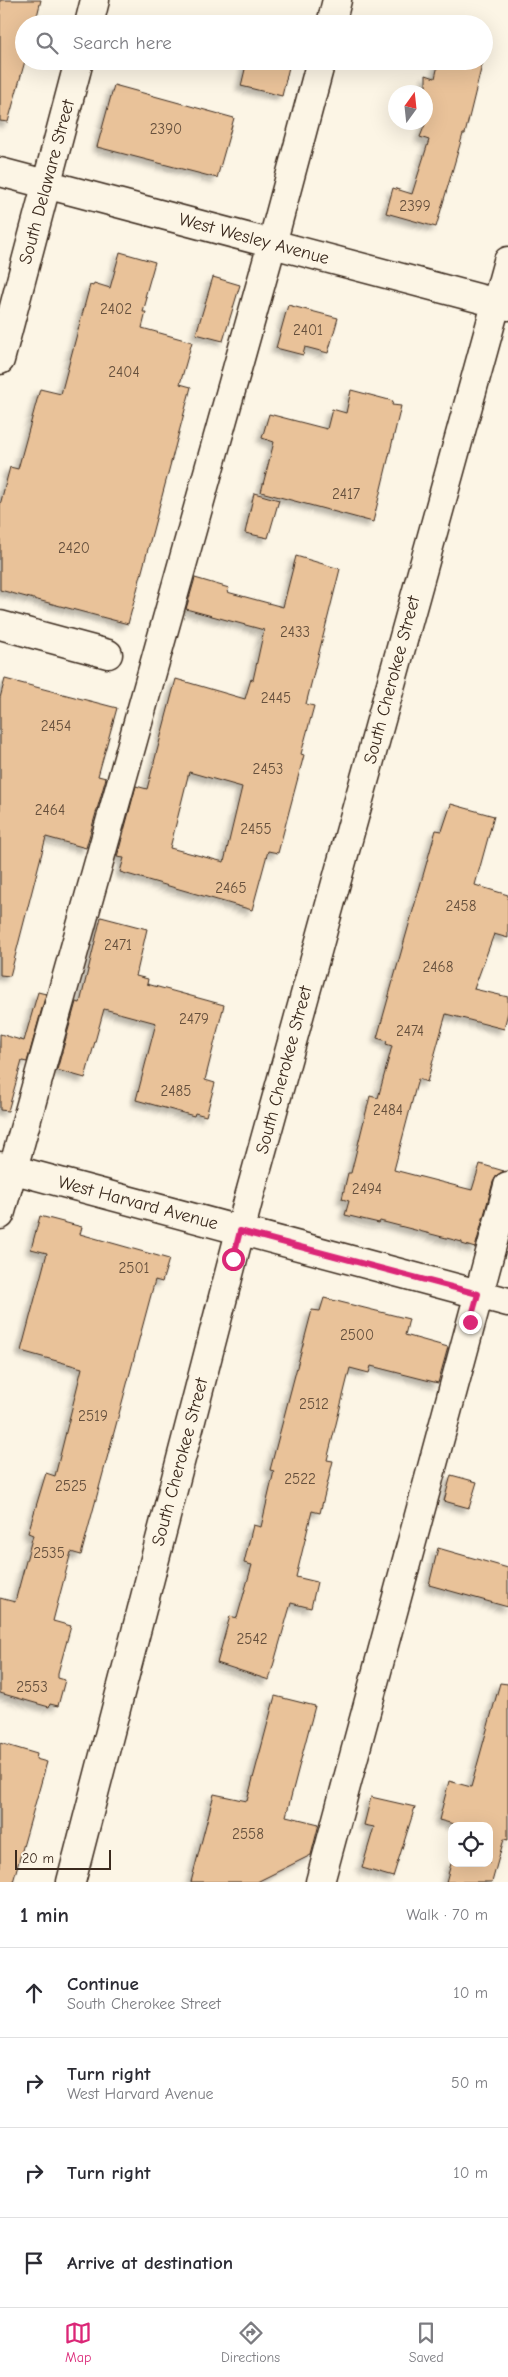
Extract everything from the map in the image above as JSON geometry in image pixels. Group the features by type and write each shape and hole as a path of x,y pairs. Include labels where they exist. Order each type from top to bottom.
{"street":[{"path":"91,15 95,0"},
{"path":"333,15 337,0"},
{"name":"South Delaware Street","path":"0,360 77,70"},
{"path":"0,1216 6,1168 272,244 319,70"},
{"name":"West Wesley Avenue","path":"0,172 502,305"},
{"name":"South Cherokee Street","path":"71,1882 240,1231 502,305 508,261"},
{"path":"0,625 108,654"},
{"name":"West Harvard Avenue","path":"6,1168 508,1302"},
{"path":"320,1882 508,1186"}],"building":[{"path":"0,0 41,0 37,15 15,15 15,70 22,70 8,122 0,121"},
{"path":"245,70 288,70 282,96 241,86"},
{"path":"437,70 481,70 465,134 463,134 436,227 386,213 393,188 412,194 429,140 420,137 423,130 433,130 433,85 426,85 426,75 435,78"},
{"path":"114,85 234,118 217,178 97,147"},
{"path":"120,252 155,262 145,297 147,298 143,312 146,312 142,328 192,342 180,384 191,387 128,624 0,590 0,505 10,467 18,469 40,389 61,394 90,285 93,286 94,283 110,288"},
{"path":"213,277 240,285 223,341 196,334"},
{"path":"288,305 338,318 328,353 305,347 303,355 276,348"},
{"path":"351,390 393,401 392,405 401,406 373,522 261,492 274,442 262,438 269,414 327,429 332,409 346,413"},
{"path":"254,493 279,500 268,538 245,533"},
{"path":"296,556 340,569 306,704 314,706 301,754 304,755 278,853 268,851 252,910 120,872 124,858 117,857 136,786 147,789 176,679 245,699 251,679 253,680 264,630 186,609 195,578 229,588 227,592 283,607","holes":["189,772 242,787 224,862 170,848"]},
{"path":"5,679 117,708 98,776 106,778 86,848 46,837 10,976 0,975 0,698"},
{"path":"451,804 494,816 475,885 508,895 508,938 494,934 474,989 508,997 508,1012 504,1029 446,1014 427,1082 418,1079 394,1170 472,1190 480,1164 504,1171 497,1175 493,1182 475,1248 462,1244 462,1242 380,1221 379,1223 345,1215 349,1201 342,1199 348,1173 351,1173 370,1096 378,1098 392,1046 386,1044 387,1041 377,1038 436,830 442,831"},
{"path":"101,917 147,929 136,976 148,979 147,984 224,1005 205,1080 215,1083 206,1116 195,1113 194,1116 136,1100 156,1023 104,1009 85,1078 57,1070 76,1002 80,1003"},
{"path":"38,992 46,994 27,1062 22,1061 8,1111 0,1110 0,1034 24,1041"},
{"path":"40,1216 82,1227 80,1234 169,1259 162,1282 155,1280 81,1555 71,1552 53,1621 71,1626 58,1673 58,1678 65,1680 58,1706 50,1704 49,1707 0,1693 0,1598 15,1602 33,1535 28,1533 46,1473 55,1476 82,1368 21,1351 47,1253 31,1249"},
{"path":"324,1298 409,1319 405,1335 448,1347 438,1383 371,1366 369,1373 350,1368 327,1460 333,1461 320,1513 312,1511 296,1577 317,1582 311,1608 291,1603 269,1680 217,1663 230,1616 237,1618 252,1565 244,1563 253,1525 261,1527 274,1471 270,1470 312,1310 320,1311"},
{"path":"451,1475 477,1482 469,1508 444,1501"},
{"path":"438,1548 508,1568 508,1607 429,1585"},
{"path":"500,1683 508,1684 508,1840 504,1839 492,1882 446,1882 450,1867 493,1867 493,1822 448,1822 439,1820 449,1781 471,1787"},
{"path":"275,1696 315,1706 286,1816 319,1824 311,1855 257,1882 191,1882 214,1794 247,1801"},
{"path":"0,1743 37,1754 36,1759 47,1762 13,1882 0,1882"},
{"path":"371,1797 415,1807 393,1877 362,1868 374,1827 364,1825"}],"route":[{"path":"233,1259 240,1231 478,1294 470,1322"}]}
